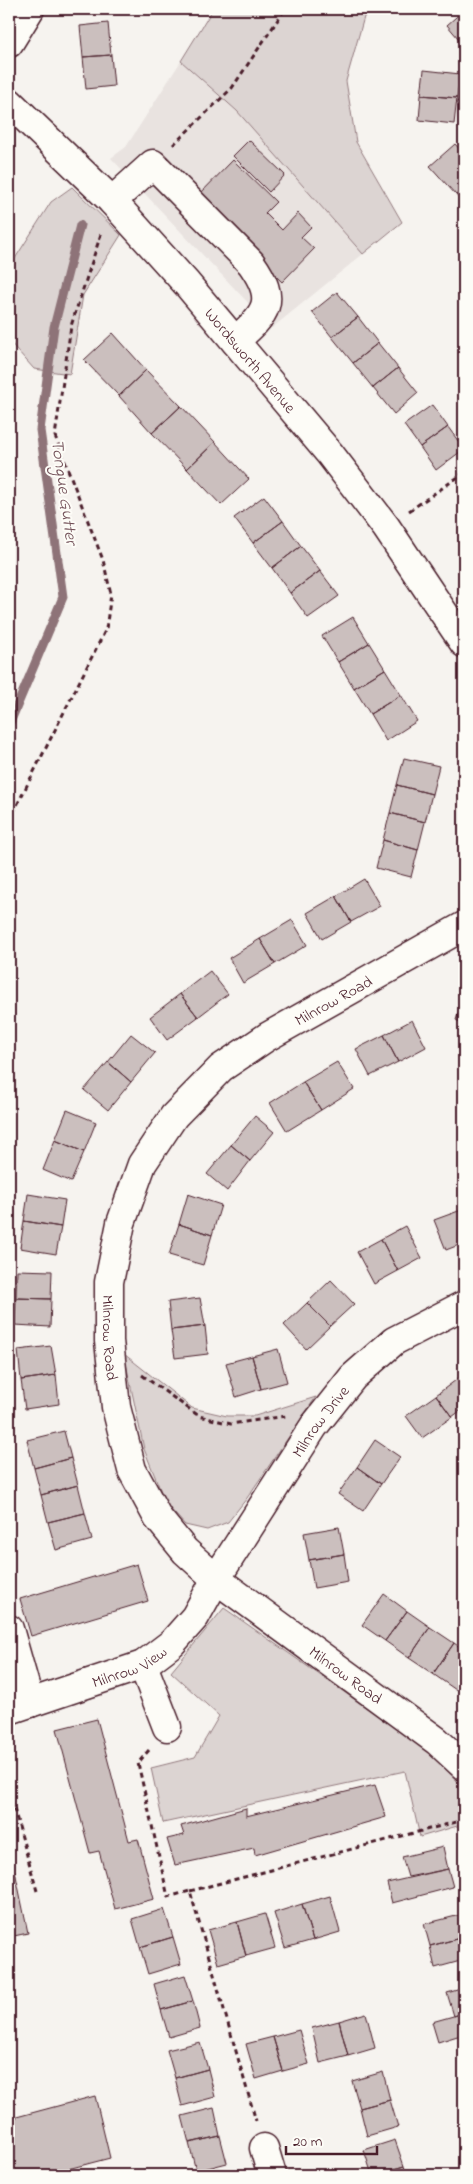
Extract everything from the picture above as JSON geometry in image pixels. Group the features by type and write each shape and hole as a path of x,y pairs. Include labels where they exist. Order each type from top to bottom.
{"street":[{"path":"9,43 30,9"},
{"name":"Wordsworth Avenue","path":"9,102 112,201 235,341 330,454 386,527 464,643"},
{"path":"112,201 153,164 251,263 264,281 268,299 257,322 235,341"},
{"name":"Milnrow Road","path":"464,926 267,1037 221,1068 174,1116 142,1164 121,1223 108,1282 110,1350 116,1407 132,1470 158,1518 186,1551 216,1579 437,1741 464,1766"},
{"name":"Milnrow Drive","path":"216,1579 314,1426 353,1377 394,1341 464,1305"},
{"name":"Milnrow View","path":"19,1706 143,1665 172,1643 195,1617 216,1579"},
{"path":"9,1629 19,1706"},
{"path":"143,1665 167,1726"},
{"path":"264,2148 272,2175"}],"path":[{"path":"153,164 232,88 285,9"},
{"path":"9,821 106,629 111,594 103,560 55,436 71,326 112,201"},
{"path":"386,527 464,473"},
{"path":"110,1350 199,1416 230,1424 289,1415"},
{"path":"167,1726 138,1762 168,1897 464,1820"},
{"path":"9,1791 37,1891"},
{"path":"190,1890 264,2148"}],"shaded area":[{"path":"213,9 372,9 364,17 346,81 356,142 402,222 363,254 237,111 181,61"},
{"path":"181,61 237,111 363,254 272,328 111,158 126,147"},
{"path":"72,187 121,235 83,295 70,374 34,369 9,341 9,268 51,202"},
{"path":"124,1354 192,1408 227,1416 255,1416 316,1397 247,1498 228,1522 207,1530 185,1525 166,1504 144,1449"},
{"path":"224,1608 427,1750 464,1788 464,1824 420,1837 405,1771 163,1823 151,1768 195,1757 219,1716 171,1672"}],"building":[{"path":"464,10 464,45 447,25"},
{"path":"108,23 111,55 83,57 80,26"},
{"path":"111,55 114,86 86,89 83,57"},
{"path":"424,70 460,74 457,98 421,95"},
{"path":"421,95 457,98 454,124 419,120"},
{"path":"249,140 285,175 269,192 233,156"},
{"path":"455,144 464,154 464,187 456,195 430,166"},
{"path":"233,160 276,202 265,213 282,230 298,213 311,227 301,237 314,249 282,282 195,199"},
{"path":"464,187 464,204 456,195"},
{"path":"337,292 358,317 332,337 312,312"},
{"path":"358,317 378,343 353,363 332,337"},
{"path":"113,333 146,370 119,396 84,360"},
{"path":"378,343 398,368 373,388 353,363"},
{"path":"398,368 418,393 394,414 373,388"},
{"path":"146,370 181,406 152,433 119,396"},
{"path":"432,405 448,427 420,447 404,425"},
{"path":"181,406 215,442 187,469 152,433"},
{"path":"448,427 464,449 436,470 420,447"},
{"path":"215,442 249,479 221,505 187,469"},
{"path":"264,496 283,521 253,543 234,518"},
{"path":"283,521 301,546 272,568 253,543"},
{"path":"301,546 320,571 290,593 272,568"},
{"path":"320,571 339,596 308,618 290,593"},
{"path":"353,617 369,643 338,662 322,636"},
{"path":"369,643 385,669 354,688 338,662"},
{"path":"385,669 401,695 370,714 354,688"},
{"path":"401,695 417,721 386,741 370,714"},
{"path":"404,758 439,766 432,794 397,785"},
{"path":"397,785 432,794 425,822 390,813"},
{"path":"390,813 425,822 418,850 383,840"},
{"path":"383,840 418,850 411,877 376,868"},
{"path":"364,879 380,906 351,922 336,896"},
{"path":"336,896 351,922 322,939 307,913"},
{"path":"292,920 307,945 275,964 260,939"},
{"path":"260,939 275,964 243,983 229,958"},
{"path":"210,971 228,994 198,1017 180,994"},
{"path":"180,994 198,1017 167,1040 150,1017"},
{"path":"464,997 464,1024 456,1020"},
{"path":"412,1020 426,1047 398,1062 384,1035"},
{"path":"131,1034 155,1053 131,1082 108,1062"},
{"path":"384,1035 398,1062 370,1076 356,1049"},
{"path":"108,1062 131,1082 108,1110 84,1090"},
{"path":"337,1062 354,1089 321,1110 303,1082"},
{"path":"303,1082 321,1110 287,1131 270,1103"},
{"path":"67,1110 96,1122 84,1152 55,1140"},
{"path":"255,1116 274,1132 250,1161 231,1145"},
{"path":"55,1140 84,1152 71,1182 43,1170"},
{"path":"231,1145 250,1161 227,1191 207,1174"},
{"path":"28,1194 65,1200 61,1227 24,1221"},
{"path":"188,1194 221,1205 212,1235 179,1224"},
{"path":"464,1209 464,1243 446,1250 434,1220"},
{"path":"24,1221 61,1227 56,1254 20,1248"},
{"path":"179,1224 212,1235 203,1265 169,1255"},
{"path":"405,1226 422,1258 398,1271 381,1239"},
{"path":"381,1239 398,1271 374,1284 357,1252"},
{"path":"17,1270 52,1271 51,1299 16,1298"},
{"path":"331,1280 354,1304 330,1326 307,1303"},
{"path":"16,1298 51,1299 50,1327 15,1325"},
{"path":"200,1298 205,1326 171,1330 168,1302"},
{"path":"307,1303 330,1326 306,1349 284,1325"},
{"path":"205,1326 208,1354 175,1358 171,1330"},
{"path":"51,1346 56,1375 21,1380 18,1350"},
{"path":"278,1349 287,1382 261,1389 252,1356"},
{"path":"252,1356 261,1389 236,1397 226,1363"},
{"path":"464,1374 464,1408 452,1417 436,1395"},
{"path":"56,1375 59,1404 25,1409 21,1380"},
{"path":"436,1395 452,1417 422,1438 406,1416"},
{"path":"64,1431 71,1458 34,1468 27,1440"},
{"path":"375,1440 400,1457 381,1484 357,1467"},
{"path":"71,1458 78,1485 41,1495 34,1468"},
{"path":"357,1467 381,1484 363,1511 338,1494"},
{"path":"78,1485 85,1513 48,1522 41,1495"},
{"path":"85,1513 92,1540 56,1550 48,1522"},
{"path":"339,1527 344,1554 309,1560 304,1533"},
{"path":"344,1554 348,1582 314,1588 309,1560"},
{"path":"137,1564 148,1601 31,1636 20,1599"},
{"path":"384,1594 407,1611 385,1641 362,1625"},
{"path":"407,1611 430,1627 409,1658 385,1641"},
{"path":"430,1627 454,1643 433,1674 409,1658"},
{"path":"454,1643 464,1650 464,1679 456,1690 433,1674"},
{"path":"97,1719 129,1841 138,1839 154,1899 115,1909 99,1851 90,1853 57,1729"},
{"path":"375,1785 386,1817 255,1855 254,1848 175,1865 167,1839 184,1835 181,1826 246,1808 246,1816"},
{"path":"443,1847 448,1869 408,1877 402,1857"},
{"path":"448,1869 453,1887 392,1903 387,1883"},
{"path":"15,1871 28,1933 9,1937 9,1872"},
{"path":"330,1896 340,1932 313,1940 302,1904"},
{"path":"302,1904 313,1940 285,1948 274,1913"},
{"path":"164,1909 173,1937 140,1947 132,1919"},
{"path":"265,1914 275,1948 246,1956 237,1922"},
{"path":"464,1914 464,1937 430,1946 424,1924"},
{"path":"237,1922 246,1956 218,1964 208,1930"},
{"path":"173,1937 181,1964 148,1974 140,1947"},
{"path":"464,1937 464,1960 435,1968 430,1946"},
{"path":"185,1975 193,2001 161,2010 154,1984"},
{"path":"464,1988 464,2013 454,2016 447,1993"},
{"path":"193,2001 200,2028 169,2037 161,2010"},
{"path":"366,2013 375,2048 348,2056 339,2021"},
{"path":"464,2013 464,2034 438,2042 432,2022"},
{"path":"339,2021 348,2056 320,2063 312,2028"},
{"path":"299,2030 309,2064 283,2071 273,2037"},
{"path":"273,2037 283,2071 256,2079 246,2044"},
{"path":"200,2042 208,2069 175,2078 167,2050"},
{"path":"208,2069 215,2097 182,2106 175,2078"},
{"path":"383,2072 390,2100 360,2108 352,2081"},
{"path":"95,2096 110,2158 45,2175 9,2175 9,2119"},
{"path":"390,2100 398,2127 367,2136 360,2108"},
{"path":"214,2108 220,2136 189,2143 182,2116"},
{"path":"220,2136 227,2163 196,2171 189,2143"},
{"path":"395,2140 404,2166 372,2175 364,2150"},
{"path":"404,2166 407,2175 375,2175"}],"waterway":[{"name":"Tongue Gutter","path":"9,725 63,597 40,430 54,327 80,225"}]}
